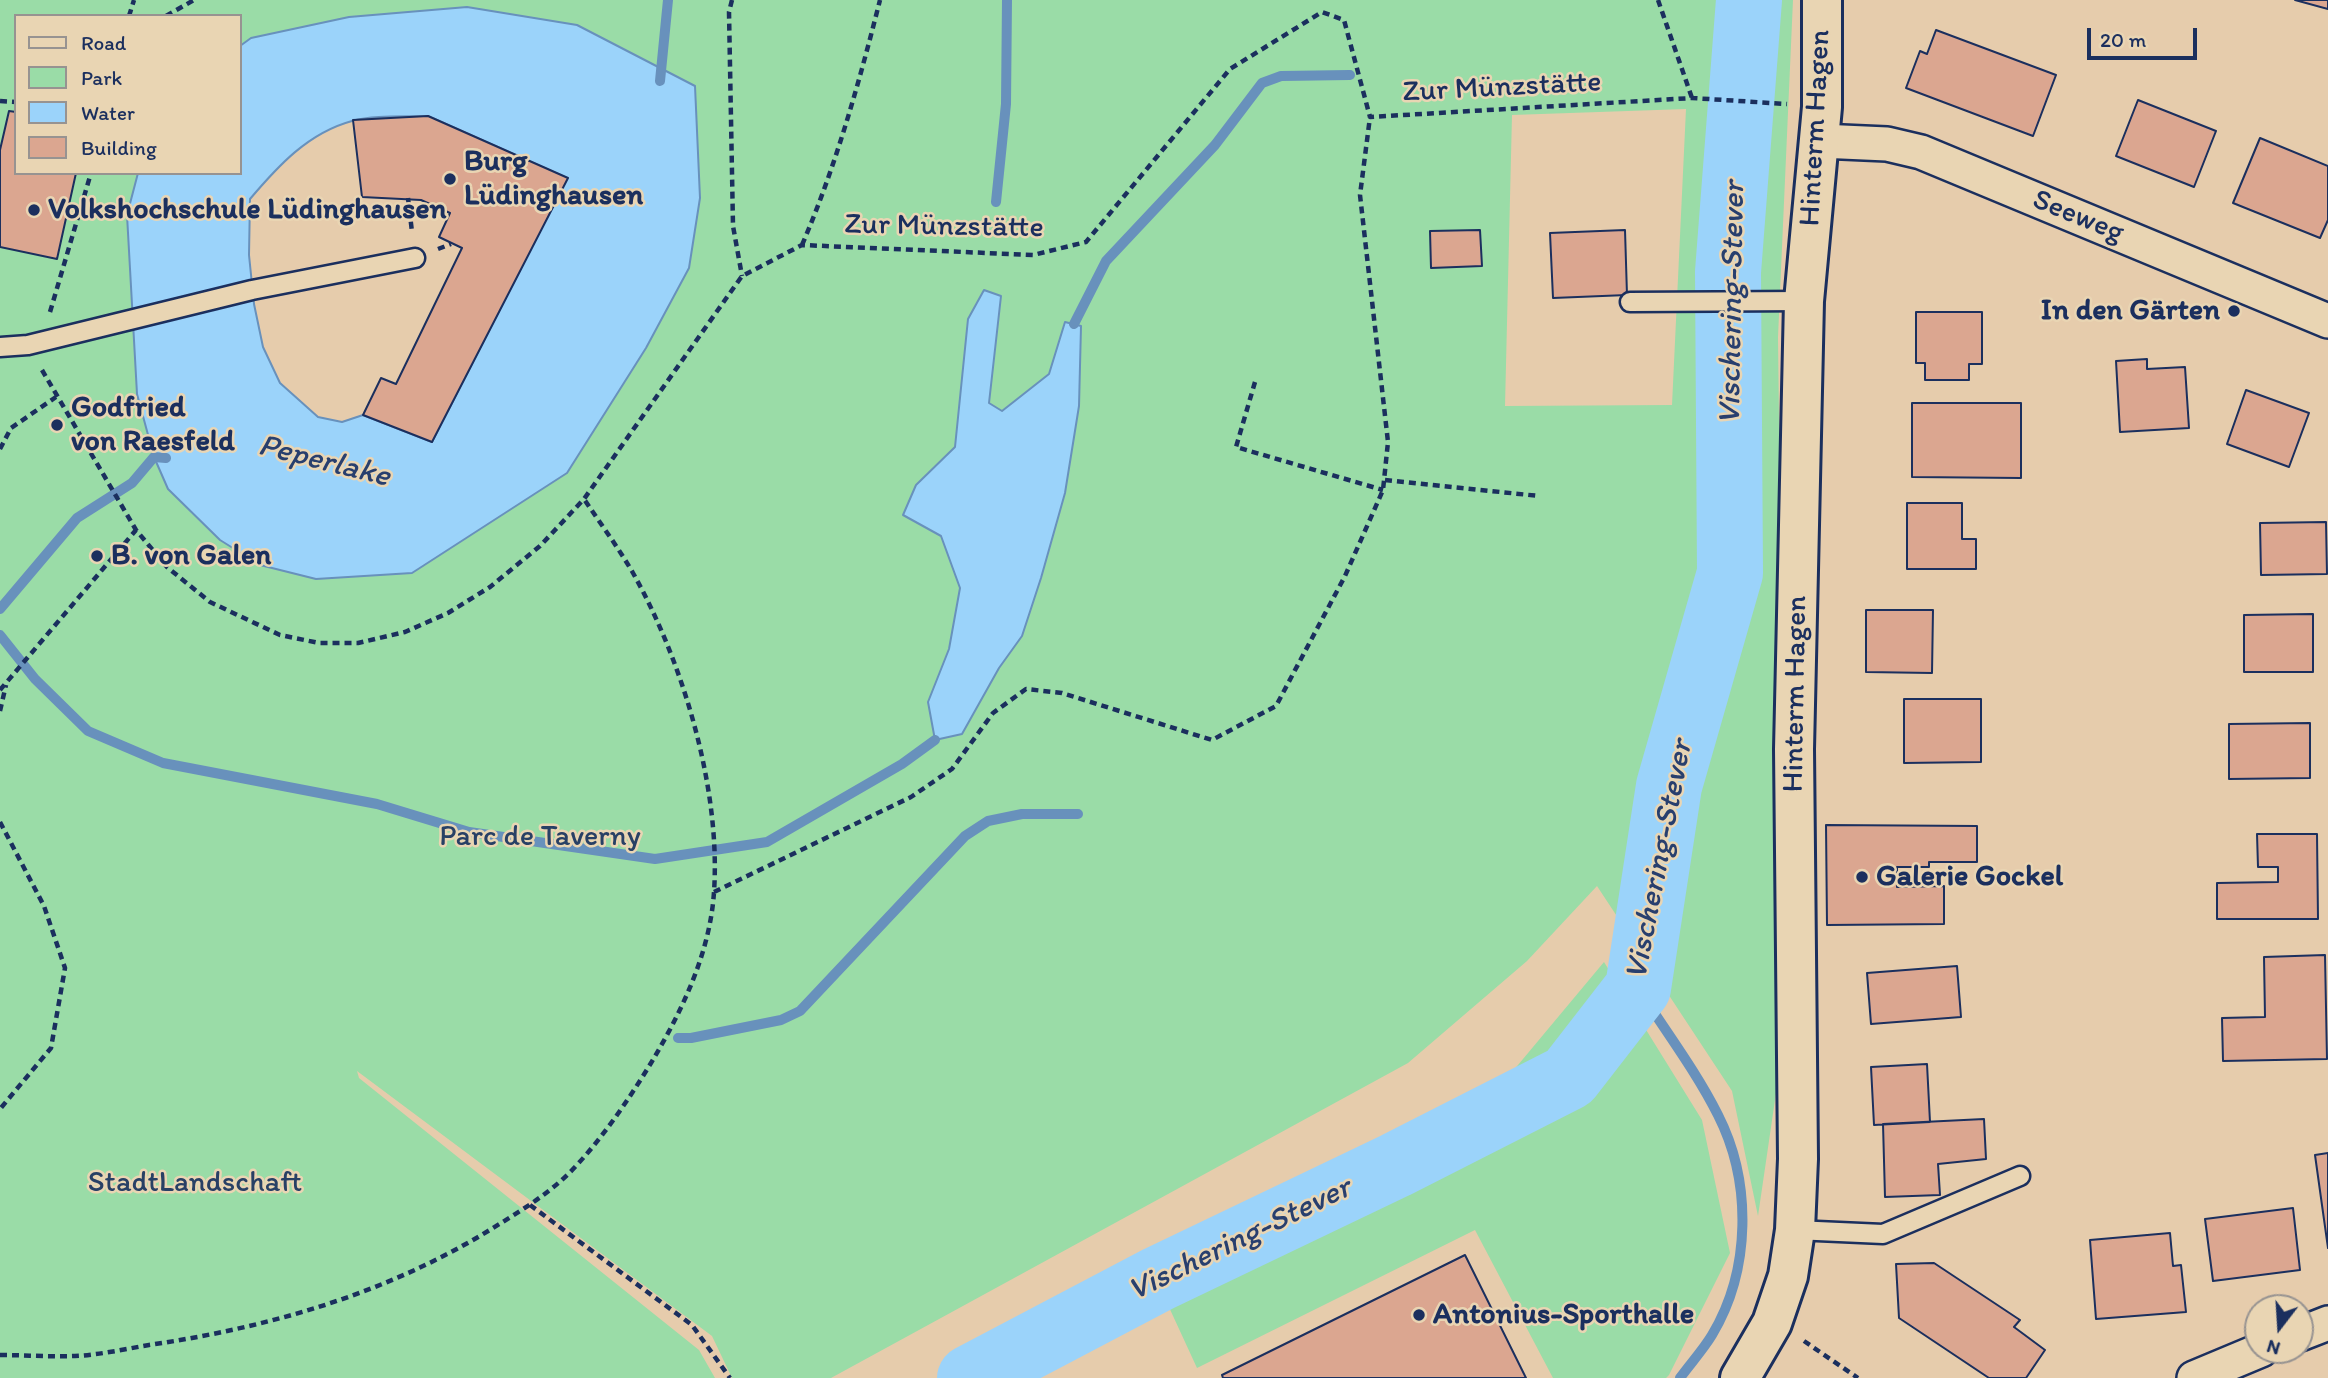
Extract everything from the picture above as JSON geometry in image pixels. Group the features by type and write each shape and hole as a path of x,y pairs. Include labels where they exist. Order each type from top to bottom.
{"street":[{"name":"Hinterm Hagen","path":"1740,1378 1772,1323 1788,1276 1795,1230 1798,1159 1792,301 1820,141 1822,0"},
{"name":"Seeweg","path":"1820,141 1887,144 1921,152 2328,321"},
{"path":"2194,1378 2244,1357"}],"lane":[{"path":"0,347 28,345 252,290 415,258"},
{"path":"1630,302 1792,301"},
{"path":"1795,1230 1883,1234 2020,1176"}],"path":[{"path":"170,14 194,0"},
{"path":"732,0 733,226 742,276"},
{"path":"802,245 822,198 844,129 880,0"},
{"path":"1658,0 1692,98"},
{"name":"Zur Münzstätte","path":"56,397 71,416 106,483 136,530 167,567 210,602 280,635 319,643 358,643 405,632 448,614 490,587 540,547 584,499 742,276 802,245 1033,256 1086,243 1230,69 1322,12 1344,20 1370,117 1692,98 1785,104"},
{"path":"714,892 911,797 952,769 993,713 1026,689 1062,693 1212,740 1276,706 1345,576 1385,480 1388,442 1360,195 1370,117"},
{"path":"0,449 11,428 56,397 28,345 49,315 90,175"},
{"path":"1255,382 1236,447 1383,490"},
{"path":"1385,480 1539,496"},
{"path":"0,1355 76,1356 221,1335 345,1301 458,1250 530,1205 574,1168 632,1094 668,1034 698,966 714,892 712,835 709,798 689,704 659,628 633,573 584,499"},
{"path":"0,690 34,646 75,605 136,530"},
{"path":"0,711 6,684"},
{"path":"0,822 44,906 65,968 51,1048 0,1109"},
{"path":"530,1205 692,1325 730,1378"},
{"path":"1772,1323 1794,1333 1858,1378"}],"green space":[{"path":"0,0 1793,0 1778,337 1783,754 1776,1093 1758,1216 1732,1091 1597,886 1527,961 1408,1063 831,1378 732,1378 712,1336 357,1071 359,1078 699,1350 715,1378 0,1378","holes":["14,14 242,14 242,45 251,38 577,25 695,86 689,268 646,348 567,473 154,457 137,394 127,215 137,175 14,175","1686,109 1672,405 1505,406 1512,115"]},
{"path":"1604,962 1702,1120 1730,1253 1666,1378 1553,1378 1475,1230 1197,1368 1162,1292 1452,1144"}],"water":[{"path":"467,7 577,25 695,86 700,198 689,268 646,348 567,473 412,573 316,579 260,565 220,540 168,489 154,457 137,394 127,215 137,175 242,175 242,45 251,38 349,17","holes":["428,116 567,178 432,442 363,415 342,422 318,417 280,383 263,347 254,304 249,255 250,199 283,163 308,142 336,126 352,121 380,117"]},
{"path":"984,290 1001,296 989,403 1002,411 1049,374 1065,322 1081,326 1079,406 1065,493 1022,636 999,668 962,734 935,740 928,702 949,649 960,588 941,536 903,515 916,485 955,447 968,319"}],"building":[{"path":"2295,0 2328,0 2328,9"},
{"path":"1936,30 2056,75 2033,136 1906,88 1920,51 1927,54"},
{"path":"2138,100 2216,131 2194,187 2116,156"},
{"name":"Volkshochschule Lüdinghausen","path":"9,111 14,112 14,175 76,175 57,259 0,247 0,150"},
{"path":"428,116 568,178 432,442 363,415 381,378 396,384 462,248 439,237 450,213 421,200 362,197 353,120"},
{"path":"2260,138 2328,166 2328,220 2320,238 2233,203"},
{"path":"1480,230 1482,266 1431,268 1430,231"},
{"path":"1625,230 1627,295 1553,298 1550,233"},
{"path":"1916,312 1982,312 1982,364 1969,364 1969,380 1925,380 1925,363 1916,363"},
{"path":"2147,359 2147,369 2185,367 2189,428 2120,432 2116,361"},
{"path":"2246,390 2309,413 2289,467 2227,444"},
{"path":"1912,403 2021,403 2021,478 1912,477"},
{"path":"1907,503 1962,503 1962,539 1976,539 1976,569 1907,569"},
{"path":"2326,522 2327,574 2261,575 2260,523"},
{"path":"1866,610 1933,610 1932,673 1866,672"},
{"path":"2313,614 2313,672 2244,672 2244,615"},
{"path":"1904,699 1981,699 1981,762 1904,763"},
{"path":"2310,723 2310,778 2229,779 2229,724"},
{"name":"Galerie Gockel","path":"1826,825 1977,826 1977,862 1929,862 1929,867 1897,867 1897,887 1944,886 1944,924 1827,925"},
{"path":"2257,834 2317,834 2318,919 2217,919 2217,883 2278,882 2278,867 2258,867"},
{"path":"2325,955 2327,1059 2223,1061 2222,1018 2265,1017 2264,957"},
{"path":"1957,966 1961,1017 1871,1024 1867,973"},
{"path":"1927,1064 1930,1122 1874,1125 1871,1067"},
{"path":"1984,1119 1986,1159 1938,1164 1940,1195 1885,1197 1883,1124"},
{"path":"2328,1153 2328,1248 2315,1155"},
{"path":"2293,1208 2300,1270 2213,1281 2205,1219"},
{"path":"2170,1233 2173,1266 2181,1265 2186,1312 2096,1319 2090,1240"},
{"name":"Antonius-Sporthalle","path":"1465,1255 1526,1378 1223,1378 1222,1375"},
{"path":"1934,1263 2020,1320 2014,1327 2045,1350 2026,1378 1989,1378 1899,1318 1896,1264"}],"waterway":[{"path":"660,81 668,0"},
{"path":"996,202 1006,104 1007,0"},
{"name":"Vischering-Stever","path":"970,1378 1158,1279 1396,1165 1569,1077 1638,988 1669,786 1730,573 1728,272 1749,0"},
{"path":"1074,324 1106,261 1215,145 1262,83 1281,76 1350,75"},
{"name":"Peperlake","path":"0,609 77,518 132,483 154,457 166,458"},
{"path":"0,635 35,679 88,731 163,763 377,804 469,832 655,859 767,842 902,764 935,740"},
{"path":"678,1038 691,1038 781,1020 800,1011 965,836 988,821 1022,814 1078,814"},
{"path":"1638,988 1690,1066 1718,1115 1737,1168 1741,1197 1740,1254 1725,1310 1705,1346 1680,1378"}],"place":[{"name":"Burg Lüdinghausen","path":"450,179"},
{"name":"Volkshochschule Lüdinghausen","path":"34,210"},
{"name":"In den Gärten","path":"2234,311"},
{"name":"Godfried von Raesfeld","path":"57,425"},
{"name":"B. von Galen","path":"97,556"},
{"name":"Galerie Gockel","path":"1862,877"},
{"name":"Antonius-Sporthalle","path":"1419,1315"}],"park label":[{"name":"Parc de Taverny","path":"540,837"},
{"name":"StadtLandschaft","path":"195,1183"}]}
